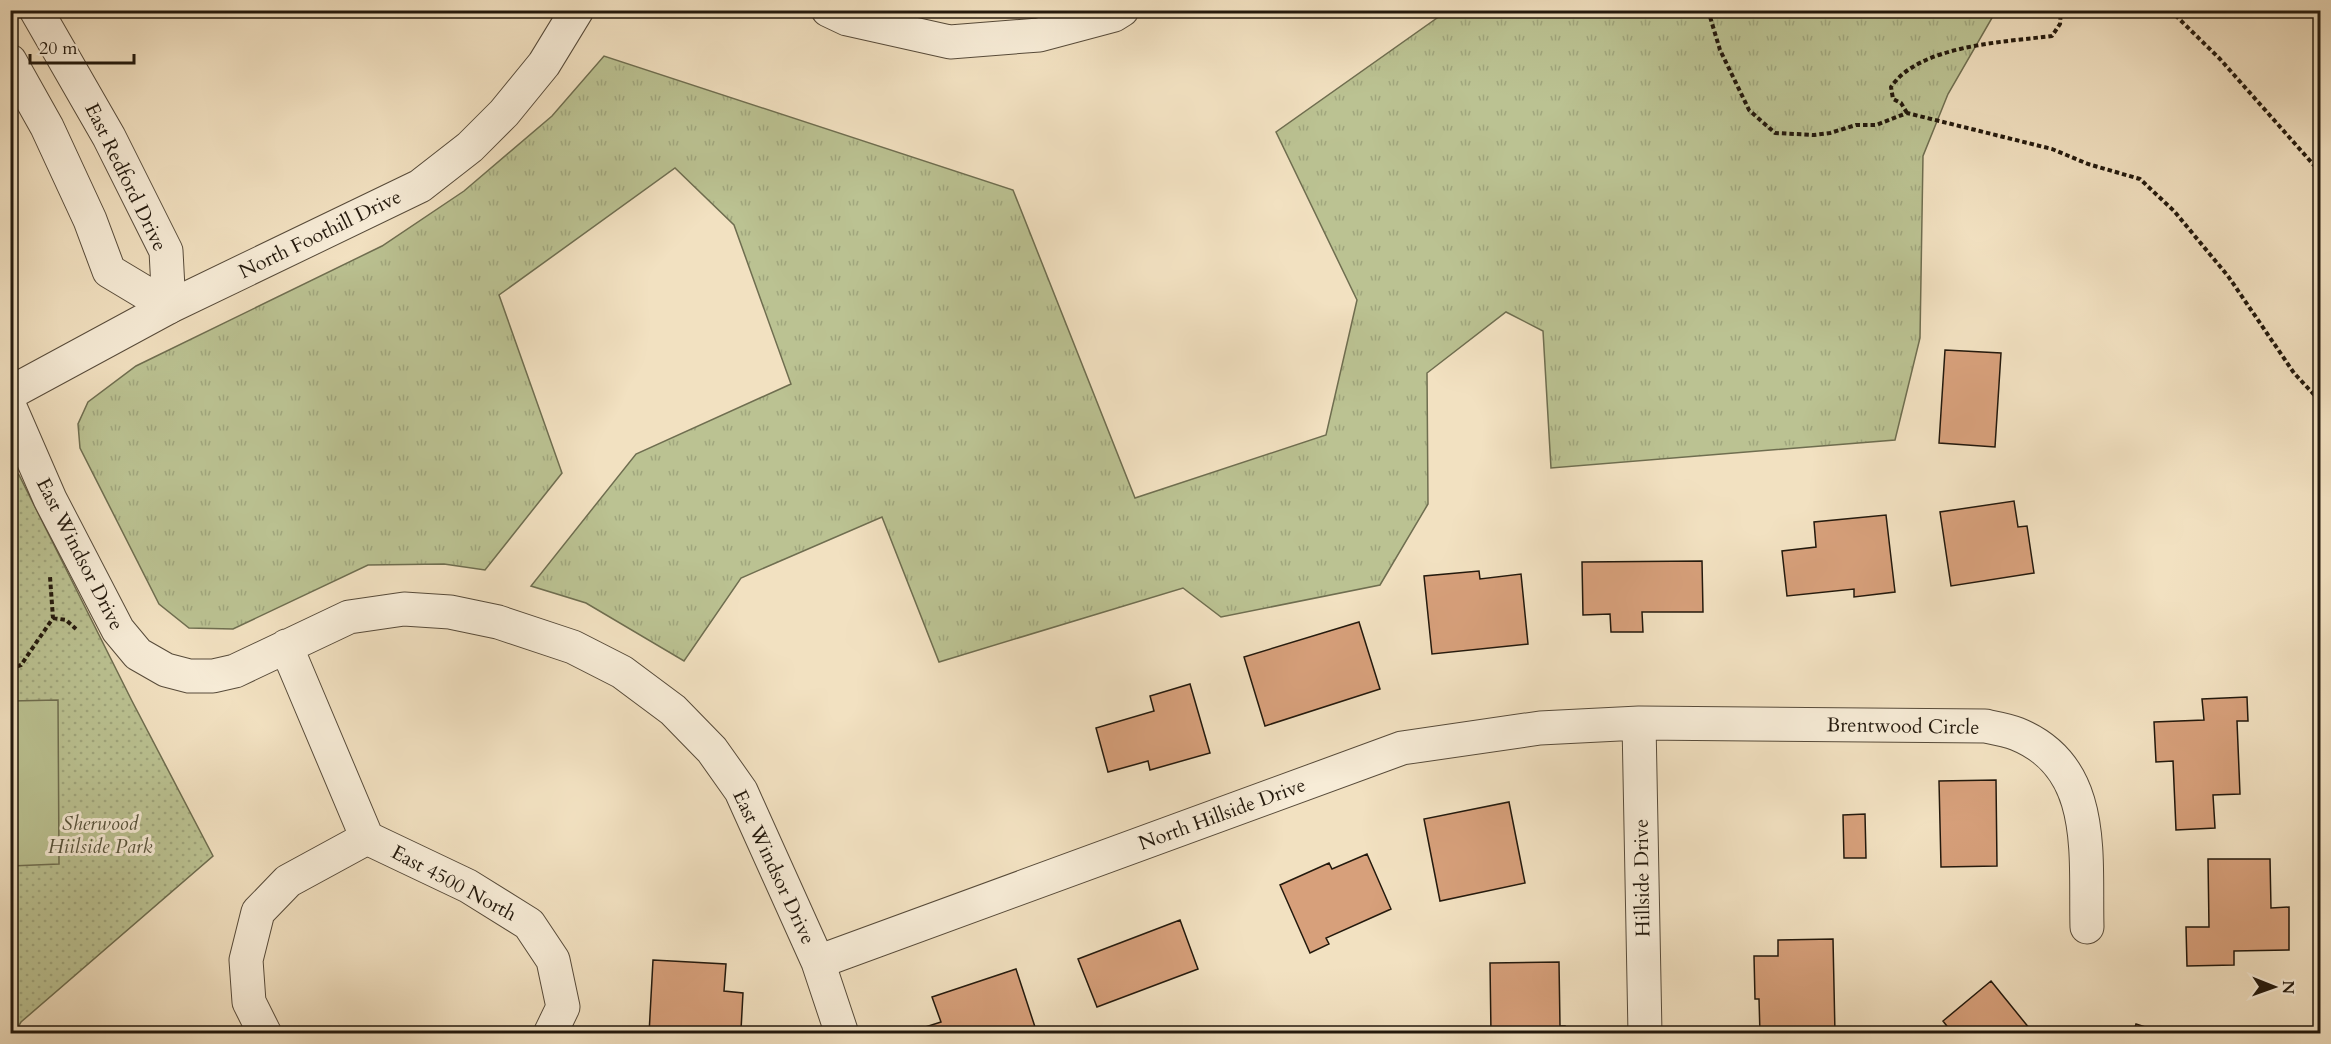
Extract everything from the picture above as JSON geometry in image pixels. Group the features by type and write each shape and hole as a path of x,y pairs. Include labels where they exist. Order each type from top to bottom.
{"street":[{"name":"East Redford Drive","path":"36,10 109,137 166,251 169,307"},
{"name":"North Foothill Drive","path":"10,393 169,307 420,186 470,147 504,113 544,64 577,10"},
{"path":"828,10 847,19 950,42 1039,35 1114,15 1122,10"},
{"path":"10,61 47,127 90,220 109,271 169,307"},
{"name":"East Windsor Drive","path":"10,407 50,499 118,630 138,654 166,670 189,676 213,676 235,671 349,617 404,609 450,612 498,622 573,646 622,672 673,710 712,750 741,791 818,962 842,1034"},
{"name":"East 4500 North","path":"286,646 367,838 468,886 529,924 553,960 563,1007 550,1034"},
{"name":"North Hillside Drive","path":"818,962 1402,748 1540,728 1639,723"},
{"name":"Brentwood Circle","path":"1639,723 1985,726 2016,734 2044,749 2061,766 2077,793 2084,820 2087,927"},
{"name":"Hillside Drive","path":"1639,723 1645,1034"},
{"name":"East 4500 North","path":"266,1034 249,1002 246,970 246,960 258,912 288,881 367,838"}],"path":[{"path":"1708,10 1720,50 1749,110 1775,132 1830,134 1856,125 1876,125 1907,113 2052,149 2088,164 2140,179 2174,211 2228,276 2294,372 2320,401"},
{"path":"1814,10 1817,12 1845,10"},
{"path":"1907,113 1901,103 1893,99 1891,87 1897,77 1919,64 1964,46 2052,36 2060,24 2061,10"},
{"path":"2170,10 2220,59 2320,172"},
{"path":"10,669 21,665 53,618"}],"green space":[{"path":"1447,11 1996,11 1948,94 1923,156 1920,338 1895,440 1551,468 1543,331 1506,312 1427,373 1428,504 1380,585 1221,617 1183,588 939,662 882,517 741,578 684,661 586,603 531,586 636,454 791,384 734,225 675,168 499,295 562,473 485,570 444,564 368,565 233,629 189,628 159,604 80,448 78,424 88,402 136,366 382,246 464,191 552,116 604,56 1013,190 1135,498 1326,435 1357,300 1276,132"},
{"name":"Sherwood Hiilside Park","path":"10,466 19,475 132,701 213,856 21,1022 14,1034 10,1033"},
{"path":"58,700 59,864 11,866 11,701"}],"building":[{"path":"1945,350 2001,353 1995,447 1939,443"},
{"path":"2014,501 2018,527 2027,526 2034,573 1951,586 1940,512"},
{"path":"1886,515 1895,592 1854,597 1854,589 1787,596 1782,551 1816,547 1814,522"},
{"path":"1702,561 1703,612 1642,612 1643,632 1611,632 1610,614 1583,615 1582,562"},
{"path":"1479,571 1480,579 1521,574 1528,644 1432,654 1424,576"},
{"path":"1359,622 1380,689 1265,726 1244,657"},
{"path":"1190,684 1210,753 1150,770 1148,761 1108,772 1096,728 1154,711 1150,696"},
{"path":"2247,697 2248,721 2237,721 2240,794 2213,795 2215,828 2176,830 2173,761 2156,762 2154,722 2204,720 2202,699"},
{"path":"1996,780 1997,866 1941,867 1939,781"},
{"path":"1509,802 1525,883 1440,901 1424,819"},
{"path":"1865,814 1866,858 1844,858 1843,815"},
{"path":"1367,854 1391,909 1326,938 1329,944 1310,953 1280,885 1329,863 1332,869"},
{"path":"2208,859 2270,859 2271,908 2289,907 2289,950 2234,951 2234,965 2187,966 2186,927 2209,927"},
{"path":"1180,920 1198,969 1097,1007 1078,959"},
{"path":"1833,939 1835,1034 1760,1034 1759,999 1755,999 1754,956 1778,956 1778,940"},
{"path":"653,960 726,964 724,991 743,993 741,1030 706,1028 706,1034 649,1034"},
{"path":"1559,962 1560,1026 1565,1026 1565,1034 1491,1034 1490,963"},
{"path":"1016,969 1037,1033 920,1034 919,1029 941,1022 932,997"},
{"path":"1991,981 2034,1034 1953,1034 1943,1021"},
{"path":"2136,1024 2167,1034 2133,1034"}]}
